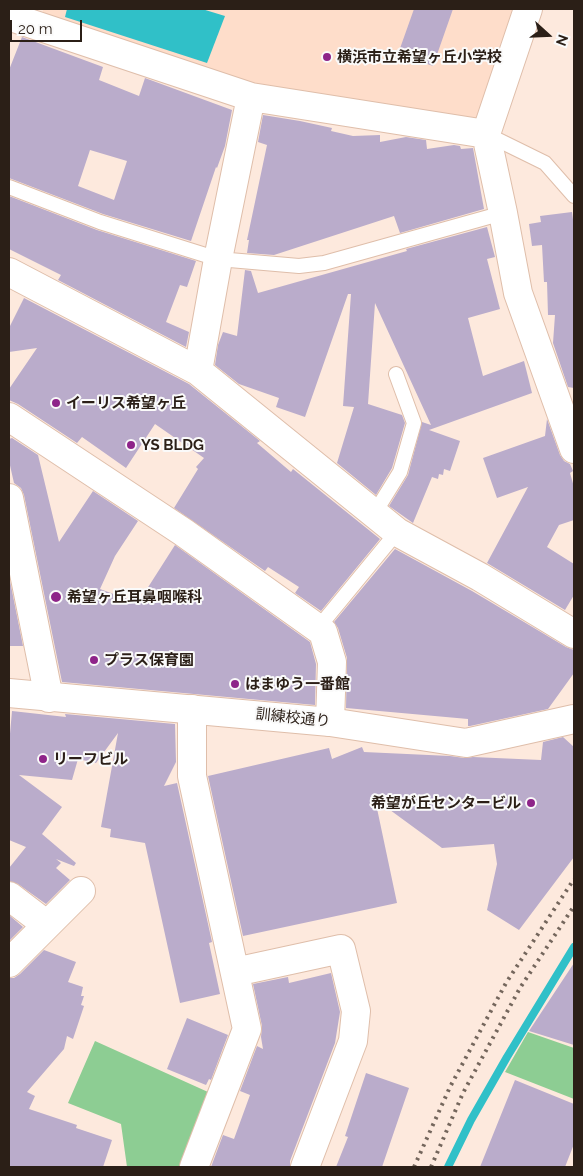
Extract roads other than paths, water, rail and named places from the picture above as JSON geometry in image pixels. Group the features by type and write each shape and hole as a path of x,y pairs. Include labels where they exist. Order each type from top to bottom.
{"street":[{"path":"528,9 486,134 504,213 518,294 573,437"},
{"path":"16,16 251,97 486,134"},
{"path":"198,371 218,259 251,97"},
{"path":"9,272 198,371 397,532 480,577 574,634"},
{"path":"9,417 183,532 323,632 332,662 330,722"},
{"path":"9,503 16,565 50,698"},
{"name":"訓練校通り","path":"9,693 330,722 466,743 574,719"},
{"path":"192,709 192,776 247,1029 194,1167"},
{"path":"9,963 81,891"},
{"path":"9,896 47,925"},
{"path":"236,972 341,949 356,1011 353,1041 305,1167"}],"lane":[{"path":"486,134 545,163 574,196"},
{"path":"9,187 100,222 218,259 299,266 324,263 504,213"},
{"path":"374,514 400,472 414,422 396,374"},
{"path":"318,628 397,532"}],"water":[{"path":"67,9 202,9 225,16 207,63 65,17"}],"waterway":[{"path":"448,1167 471,1120 507,1057 574,947"}],"railway":[{"path":"414,1167 450,1087 506,983 574,879"},
{"path":"431,1167 463,1093 520,988 574,906"}],"place":[{"name":"横浜市立希望ヶ丘小学校","path":"327,57"},
{"name":"イーリス希望ヶ丘","path":"56,403"},
{"name":"YS BLDG","path":"131,445"},
{"name":"希望ヶ丘耳鼻咽喉科","path":"56,597"},
{"name":"プラス保育園","path":"94,660"},
{"name":"はまゆう一番館","path":"235,684"},
{"name":"リーフビル","path":"43,759"},
{"name":"希望が丘センタービル","path":"531,803"}]}
